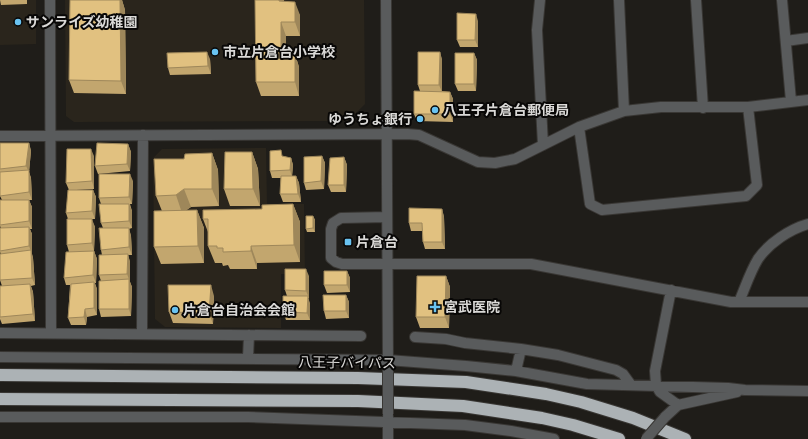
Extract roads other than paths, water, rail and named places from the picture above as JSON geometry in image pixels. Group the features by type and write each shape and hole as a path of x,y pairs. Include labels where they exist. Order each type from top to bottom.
{"highway":[{"name":"八王子バイパス","path":"0,375 358,378 466,382 546,394 581,402 633,418 685,439"},
{"path":"0,399 358,401 463,406 542,418 573,425 619,439"}],"street":[{"path":"50,0 51,332"},
{"path":"386,0 388,439"},
{"path":"540,0 537,30 544,145"},
{"path":"619,0 624,111"},
{"path":"782,0 791,101"},
{"path":"699,2 703,108"},
{"path":"786,41 808,38"},
{"path":"0,136 419,135 478,162 495,163 516,159 579,127 624,111 661,107 748,107 808,100"},
{"path":"579,127 590,204 602,210 746,196 757,185 748,107"},
{"path":"142,334 143,135"},
{"path":"387,217 341,218 333,223 331,229 331,258 342,264 531,264 731,302 808,302"},
{"path":"739,302 758,260 770,246 786,234 808,224"},
{"path":"671,290 655,371 656,385 660,392 678,405"},
{"path":"0,333 51,332 361,336"},
{"path":"248,358 249,335"},
{"path":"415,337 446,339 465,343 521,349 558,355 616,370 623,374 631,385"},
{"path":"516,371 521,349"},
{"path":"0,357 248,358 466,366 516,371 583,384 656,385 745,390 808,391"},
{"path":"646,439 665,417 678,405 745,390"},
{"path":"0,417 388,418 465,425 511,431 554,439"}],"place":[{"name":"サンライズ幼稚園","path":"18,22"},
{"name":"市立片倉台小学校","path":"215,52"},
{"name":"八王子片倉台郵便局","path":"435,110"},
{"name":"ゆうちょ銀行","path":"420,119"},
{"name":"片倉台","path":"348,242"},
{"name":"宮武医院","path":"435,307"},
{"name":"片倉台自治会会館","path":"175,310"}]}
